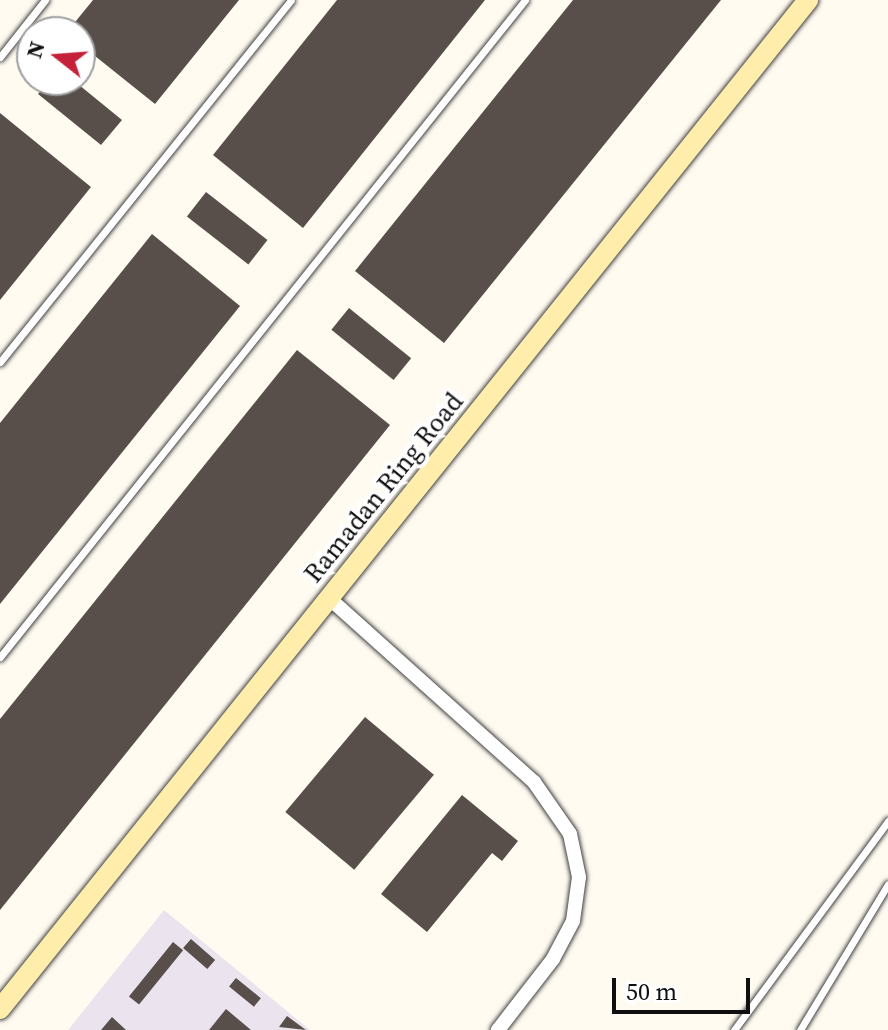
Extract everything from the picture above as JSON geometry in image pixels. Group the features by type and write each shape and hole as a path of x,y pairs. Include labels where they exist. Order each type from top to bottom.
{"street":[{"name":"Ramadan Ring Road","path":"2,1001 330,599 808,0"},
{"path":"330,599 534,782 570,834 579,877 573,921 553,959 498,1030"}],"lane":[{"path":"0,57 45,0"},
{"path":"0,362 291,0"},
{"path":"0,657 525,0"},
{"path":"734,1030 888,821"},
{"path":"800,1030 888,884"}],"shaded area":[{"path":"164,910 310,1030 68,1030"}],"building":[{"path":"93,0 239,0 155,104 96,57 96,16 80,16"},
{"path":"337,0 485,0 303,228 213,155"},
{"path":"573,0 721,0 444,343 355,271"},
{"path":"40,96 93,96 122,120 101,145"},
{"path":"0,113 91,187 0,300"},
{"path":"206,192 267,240 248,264 187,216"},
{"path":"152,234 240,306 0,604 0,423"},
{"path":"349,308 411,358 394,380 331,330"},
{"path":"297,350 390,425 0,910 0,719"},
{"path":"365,717 434,775 354,870 285,812"},
{"path":"462,795 518,841 502,861 492,853 427,932 381,894"},
{"path":"191,939 215,960 207,969 183,948"},
{"path":"173,942 183,950 139,1005 129,996"},
{"path":"236,978 261,998 254,1007 229,987"},
{"path":"226,1009 251,1030 209,1030"},
{"path":"287,1016 306,1030 279,1027"},
{"path":"112,1017 126,1030 101,1030"}]}
